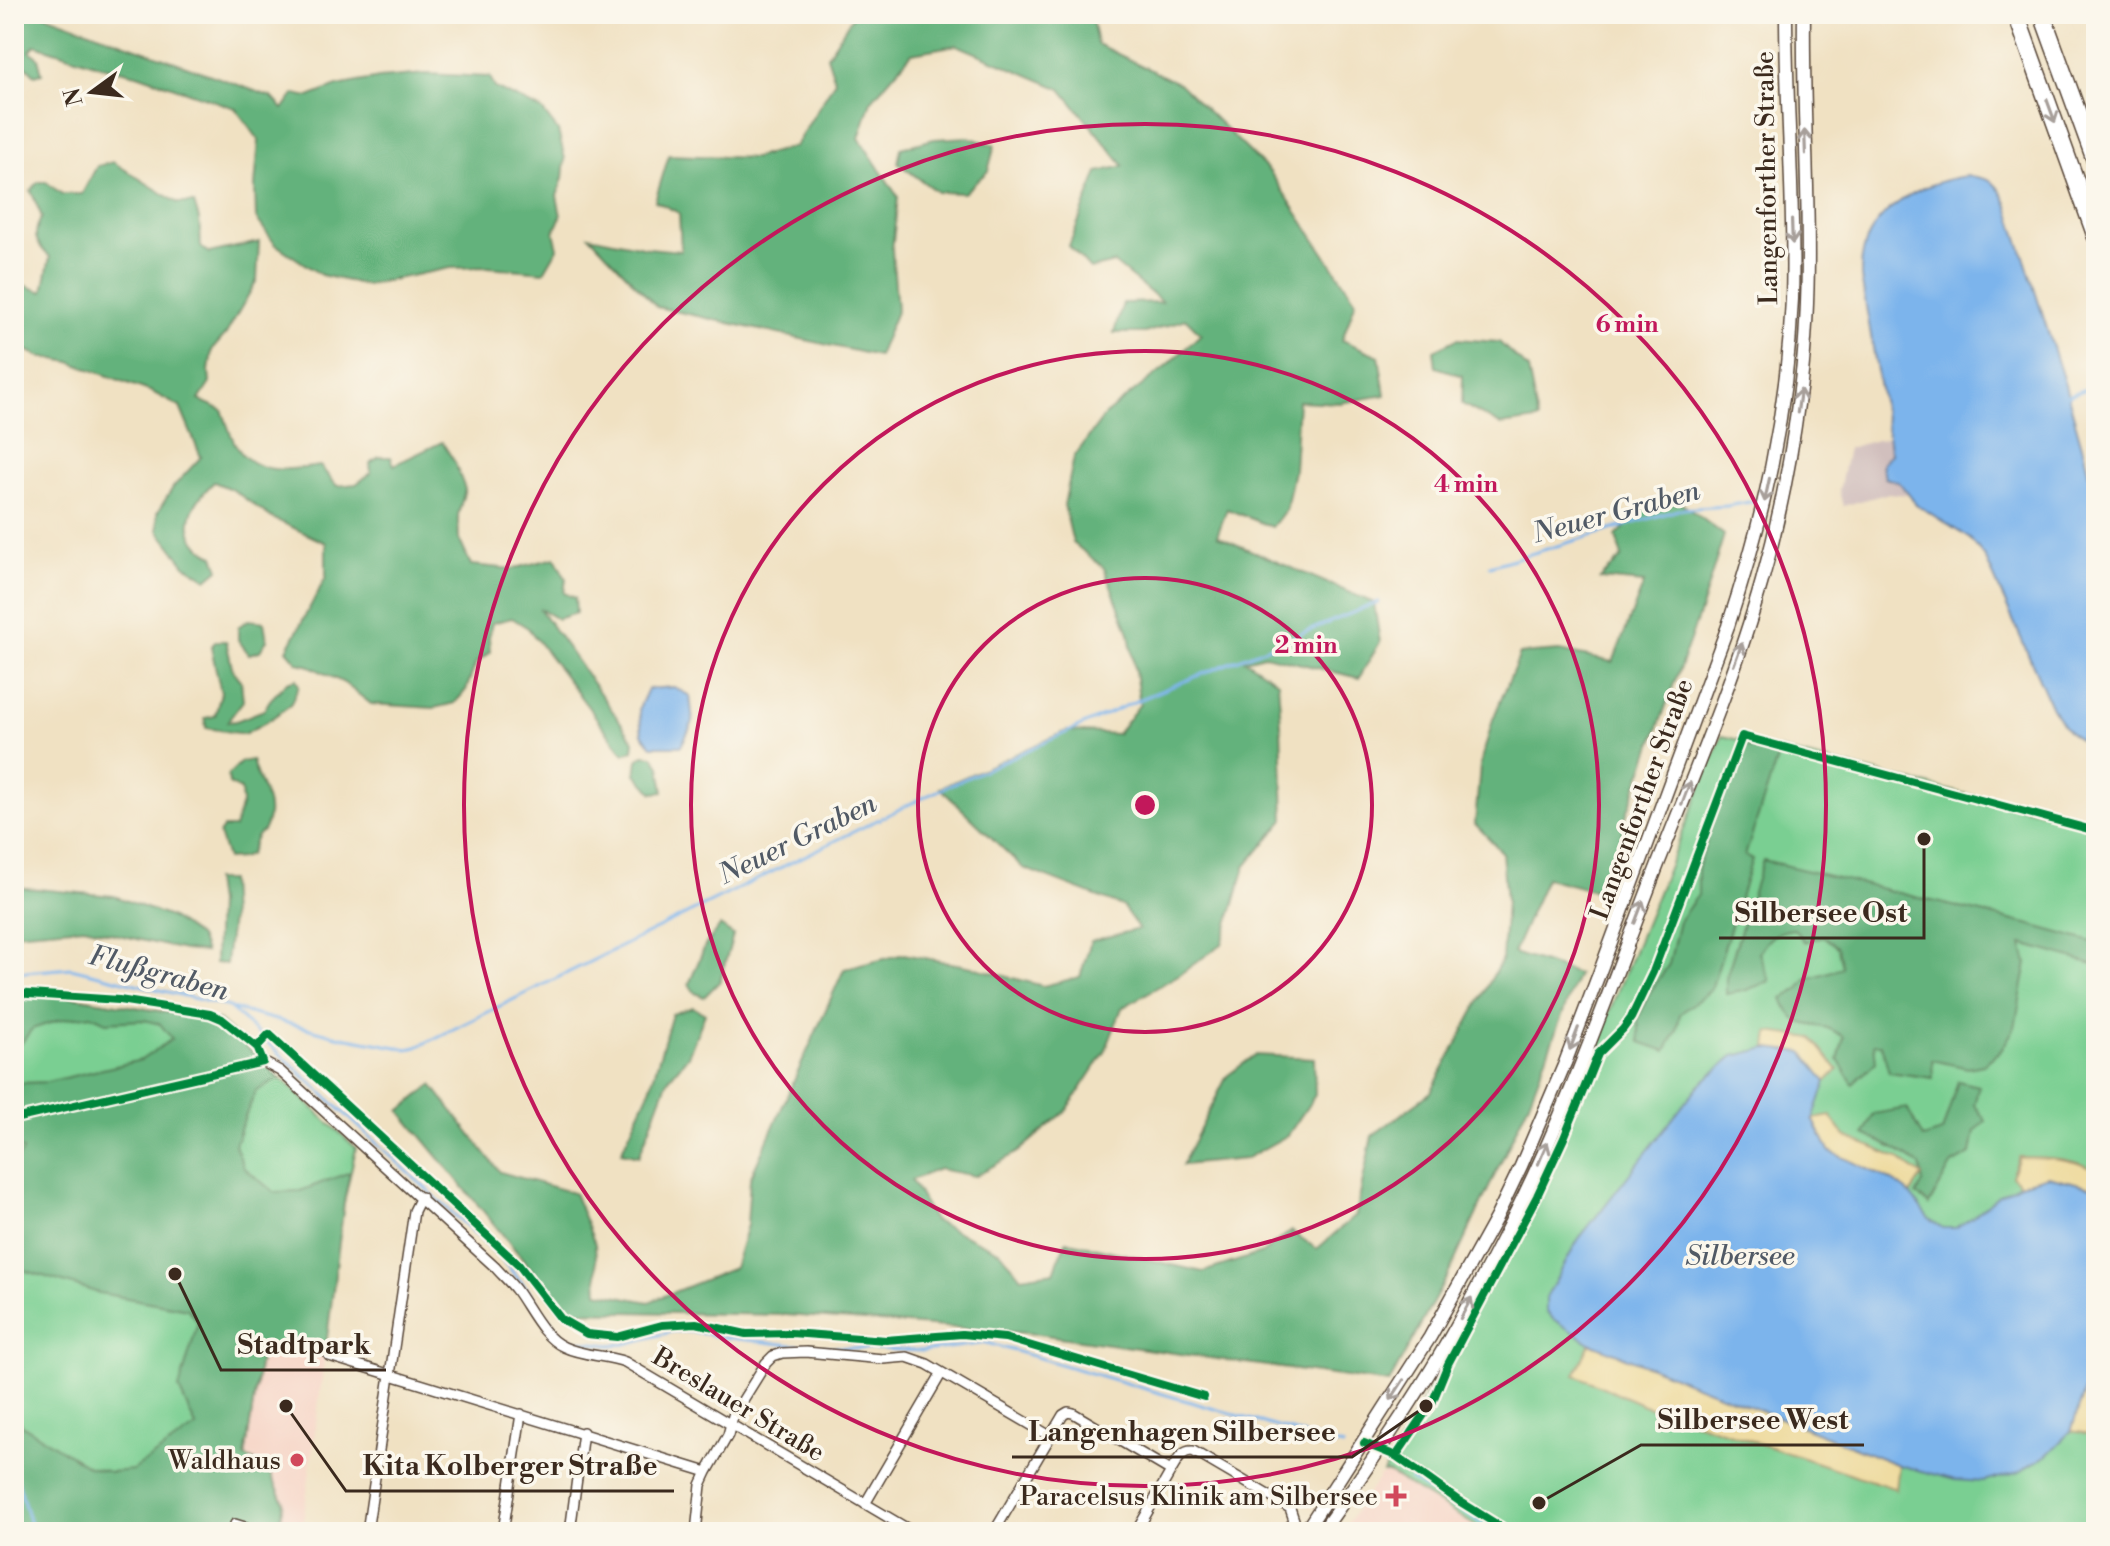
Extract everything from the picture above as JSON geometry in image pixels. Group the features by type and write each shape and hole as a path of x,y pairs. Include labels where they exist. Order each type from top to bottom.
{"highway":[{"path":"2016,14 2096,237"},
{"path":"2042,14 2050,22 2096,163"}],"main road":[{"name":"Langenforther Straße","path":"1305,1532 1430,1337 1521,1166 1597,980 1745,574 1759,528 1775,451 1789,347 1793,250 1786,14"},
{"name":"Langenforther Straße","path":"1322,1532 1446,1345 1535,1171 1706,742 1746,633 1775,531 1793,437 1805,348 1808,249 1804,14"}],"street":[{"name":"Breslauer Straße","path":"263,1062 280,1071 421,1197 504,1277 553,1340 576,1351 625,1362 913,1532"},
{"path":"367,1532 414,1211 421,1197"},
{"path":"696,1532 701,1485 728,1435 733,1416 766,1363 782,1353 806,1352 883,1359 907,1357 927,1364 1050,1436"},
{"path":"329,1356 707,1472"},
{"path":"865,1504 941,1374"},
{"path":"994,1532 1050,1436 1068,1412 1171,1471"},
{"path":"503,1532 521,1414"},
{"path":"570,1532 583,1432"},
{"path":"1136,1532 1171,1471 1183,1454 1193,1451 1290,1508 1294,1516 1287,1532"},
{"path":"235,1524 261,1532"}],"shaded area":[{"path":"1888,437 1899,482 1907,495 1889,493 1843,506 1839,491 1848,448"},
{"path":"262,1345 325,1354 302,1532 278,1532 284,1501 267,1467 245,1457"},
{"name":"Paracelsus Klinik am Silbersee","path":"1388,1472 1486,1532 1341,1532 1380,1476"}],"green space":[{"path":"14,14 43,14 272,97 283,109 295,94 309,97 337,86 379,78 426,74 490,77 495,88 542,110 558,131 565,159 557,196 561,216 554,232 558,248 544,272 488,267 450,268 366,285 321,275 275,244 256,218 259,140 235,108 137,74 35,45 30,51 38,58 42,73 35,75 17,54"},
{"path":"854,14 1091,14 1097,44 1180,84 1270,172 1356,301 1342,340 1379,356 1385,395 1340,403 1298,401 1294,470 1286,509 1272,527 1227,509 1217,536 1374,603 1380,642 1359,678 1265,655 1245,660 1278,682 1284,820 1245,867 1222,944 1180,974 1122,1008 1105,1052 1067,1110 1018,1152 975,1176 939,1169 911,1180 934,1221 1001,1252 1021,1277 1054,1272 1066,1241 1203,1272 1262,1253 1291,1231 1317,1249 1356,1215 1372,1136 1431,1092 1502,959 1506,901 1502,852 1475,824 1480,766 1493,719 1520,654 1559,651 1613,662 1644,583 1600,579 1622,557 1616,536 1642,510 1680,502 1724,535 1700,612 1626,816 1611,895 1546,878 1513,953 1578,974 1528,1104 1449,1273 1389,1383 1037,1334 786,1315 566,1311 400,1111 432,1085 500,1172 574,1193 595,1244 598,1292 649,1302 734,1268 747,1225 750,1179 844,969 904,954 972,967 1043,986 1080,977 1091,941 1139,929 1122,906 1023,868 940,788 1067,731 1117,734 1140,704 1129,633 1104,568 1073,543 1064,505 1074,457 1105,415 1201,334 1186,319 1145,333 1114,333 1123,303 1162,302 1114,263 1090,269 1069,246 1098,172 1124,166 1061,89 957,45 912,53 871,101 859,138 898,197 892,250 897,309 878,356 657,307 590,236 648,248 681,251 679,213 655,201 669,155 754,158 795,146 835,81 827,56"},
{"path":"967,137 995,145 988,171 964,193 937,192 898,163 901,148 934,139"},
{"path":"113,162 178,203 194,203 199,219 201,247 209,253 259,242 257,280 226,334 212,350 210,383 199,400 222,410 235,443 245,456 253,463 274,469 320,466 337,486 356,484 371,473 370,463 379,457 391,457 394,465 442,442 454,461 465,489 458,515 459,539 471,565 512,569 555,558 566,579 564,593 575,598 576,613 557,619 539,608 634,741 633,750 624,754 528,628 512,618 492,623 490,652 476,663 466,690 455,703 434,708 371,704 344,683 298,663 287,650 326,577 326,543 272,518 233,490 214,482 193,511 190,530 202,548 214,556 219,569 207,579 185,565 158,530 157,513 174,486 201,457 180,407 152,392 70,362 38,356 14,344 14,282 43,292 50,257 37,239 42,217 31,191 38,182 46,182 62,194 82,194 97,166"},
{"path":"1457,339 1499,342 1528,369 1538,420 1500,425 1462,404 1463,376 1436,367 1434,350"},
{"path":"248,620 264,622 267,640 260,651 249,654 238,640 238,627"},
{"path":"216,641 226,641 233,671 241,680 243,701 227,722 264,710 287,682 296,679 299,686 290,705 244,734 206,728 205,718 215,716 221,693 211,647"},
{"path":"1722,736 2096,825 2096,1532 1486,1532 1388,1473 1383,1473 1516,1228 1565,1120"},
{"path":"1743,745 1778,756 1745,856 1752,859 1711,990 1680,1014 1677,1030 1666,1051 1640,1042 1638,1019 1649,994 1669,964 1679,921 1698,895 1698,869 1712,823"},
{"path":"644,755 653,756 660,766 664,792 653,793 636,774 638,760"},
{"path":"252,760 267,801 268,818 250,854 227,859 219,834 223,828 234,828 242,804 241,790 229,784 228,775 241,762"},
{"path":"1763,860 2096,943 2096,965 2022,944 2027,963 2015,1027 2002,1049 1983,1065 1968,1068 1932,1060 1933,1078 1889,1072 1881,1044 1874,1044 1876,1062 1853,1084 1838,1060 1844,1037 1827,1028 1799,1022 1783,998 1798,990 1806,979 1842,968 1838,948 1823,936 1805,942 1794,929 1777,933 1759,953 1770,981 1726,994 1726,978"},
{"path":"214,880 229,880 231,918 226,964 215,963 217,903"},
{"path":"14,887 114,896 170,917 199,937 205,952 84,927 14,933"},
{"path":"720,926 733,935 720,981 704,997 695,993 689,984 706,944"},
{"path":"14,987 219,1021 356,1148 344,1203 262,1345 245,1457 267,1467 284,1502 278,1532 14,1532"},
{"path":"14,987 219,1021 280,1078 256,1091 242,1124 235,1145 244,1168 274,1192 300,1191 350,1172 325,1354 262,1345 245,1457 267,1467 284,1502 278,1532 14,1532 14,1409 22,1425 89,1467 110,1472 133,1470 196,1427 179,1389 198,1322 188,1309 99,1293 20,1269 14,1223 14,1166 23,1150 14,1144 14,1086 47,1082 141,1060 172,1039 160,1024 144,1020 106,1022 91,1015 59,1020 32,1029 14,1049"},
{"path":"693,1007 705,1014 688,1056 668,1080 639,1156 621,1152 650,1089 672,1014"},
{"path":"1255,1055 1314,1058 1315,1095 1288,1135 1245,1159 1182,1165 1227,1076"},
{"path":"1958,1081 1979,1086 1974,1105 1986,1121 1975,1131 1971,1154 1951,1165 1929,1205 1916,1194 1923,1183 1920,1165 1864,1134 1874,1114 1907,1108 1923,1138 1942,1132"}],"sand":[{"path":"1769,1032 1812,1038 1838,1070 1826,1082 1803,1053 1767,1048"},
{"path":"1831,1116 1845,1136 1898,1158 1922,1176 1910,1194 1891,1180 1829,1151 1813,1119"},
{"path":"2019,1157 2059,1159 2080,1164 2096,1173 2096,1188 2048,1176 2020,1184 2011,1176"},
{"path":"1590,1343 1899,1465 1896,1489 1644,1405 1575,1375"},
{"path":"2096,1357 2095,1435 2071,1431"}],"water":[{"path":"1968,176 1992,182 2007,203 2084,453 2096,508 2096,745 2075,737 2052,708 1985,557 1970,539 1916,504 1899,482 1885,478 1882,464 1891,454 1861,277 1862,258 1875,225 1901,200 1934,184"},
{"path":"674,687 690,696 693,722 681,746 652,746 642,734 639,708 648,689"},
{"name":"Silbersee","path":"1767,1048 1803,1052 1826,1082 1813,1119 1829,1151 1891,1180 1910,1194 1928,1218 1943,1228 1955,1228 1999,1195 2020,1184 2048,1176 2096,1188 2096,1357 2071,1431 2047,1455 2020,1472 1983,1482 1955,1480 1899,1465 1590,1343 1546,1311 1546,1298 1578,1240 1699,1085 1734,1056"}],"waterway":[{"path":"2065,396 2096,386"},
{"name":"Neuer Graben","path":"1490,566 1681,509 1755,501"},
{"name":"Neuer Graben","path":"230,1008 337,1036 408,1049 417,1047 922,798 1136,701 1379,602"},
{"name":"Flußgraben","path":"14,973 71,968 229,1007 496,1253 560,1334 569,1340 625,1344 674,1331 792,1345 923,1351 987,1343 1343,1446"},
{"path":"14,1467 32,1532"},
{"name":"Flußgraben","path":"1411,1480 1496,1532"}],"cycle path":[{"path":"1396,1456 1432,1403 1448,1364 1537,1196 1598,1054 1631,1018 1653,972 1742,736 2096,831"},
{"path":"14,993 119,1000 210,1014 222,1019 257,1047 263,1062 14,1119"},
{"path":"257,1047 269,1034 518,1264 561,1319 587,1334 617,1337 662,1325 696,1323 746,1334 791,1333 886,1340 962,1334 1005,1338 1204,1397"},
{"path":"1364,1443 1396,1456 1509,1532"}],"place":[{"name":"Silbersee Ost","path":"1924,839"},
{"name":"Stadtpark","path":"175,1274"},
{"name":"Kita Kolberger Straße","path":"286,1406"},
{"name":"Langenhagen Silbersee","path":"1426,1406"},
{"name":"Waldhaus","path":"297,1460"},
{"name":"Paracelsus Klinik am Silbersee","path":"1396,1496"},
{"name":"Silbersee West","path":"1539,1503"}]}
